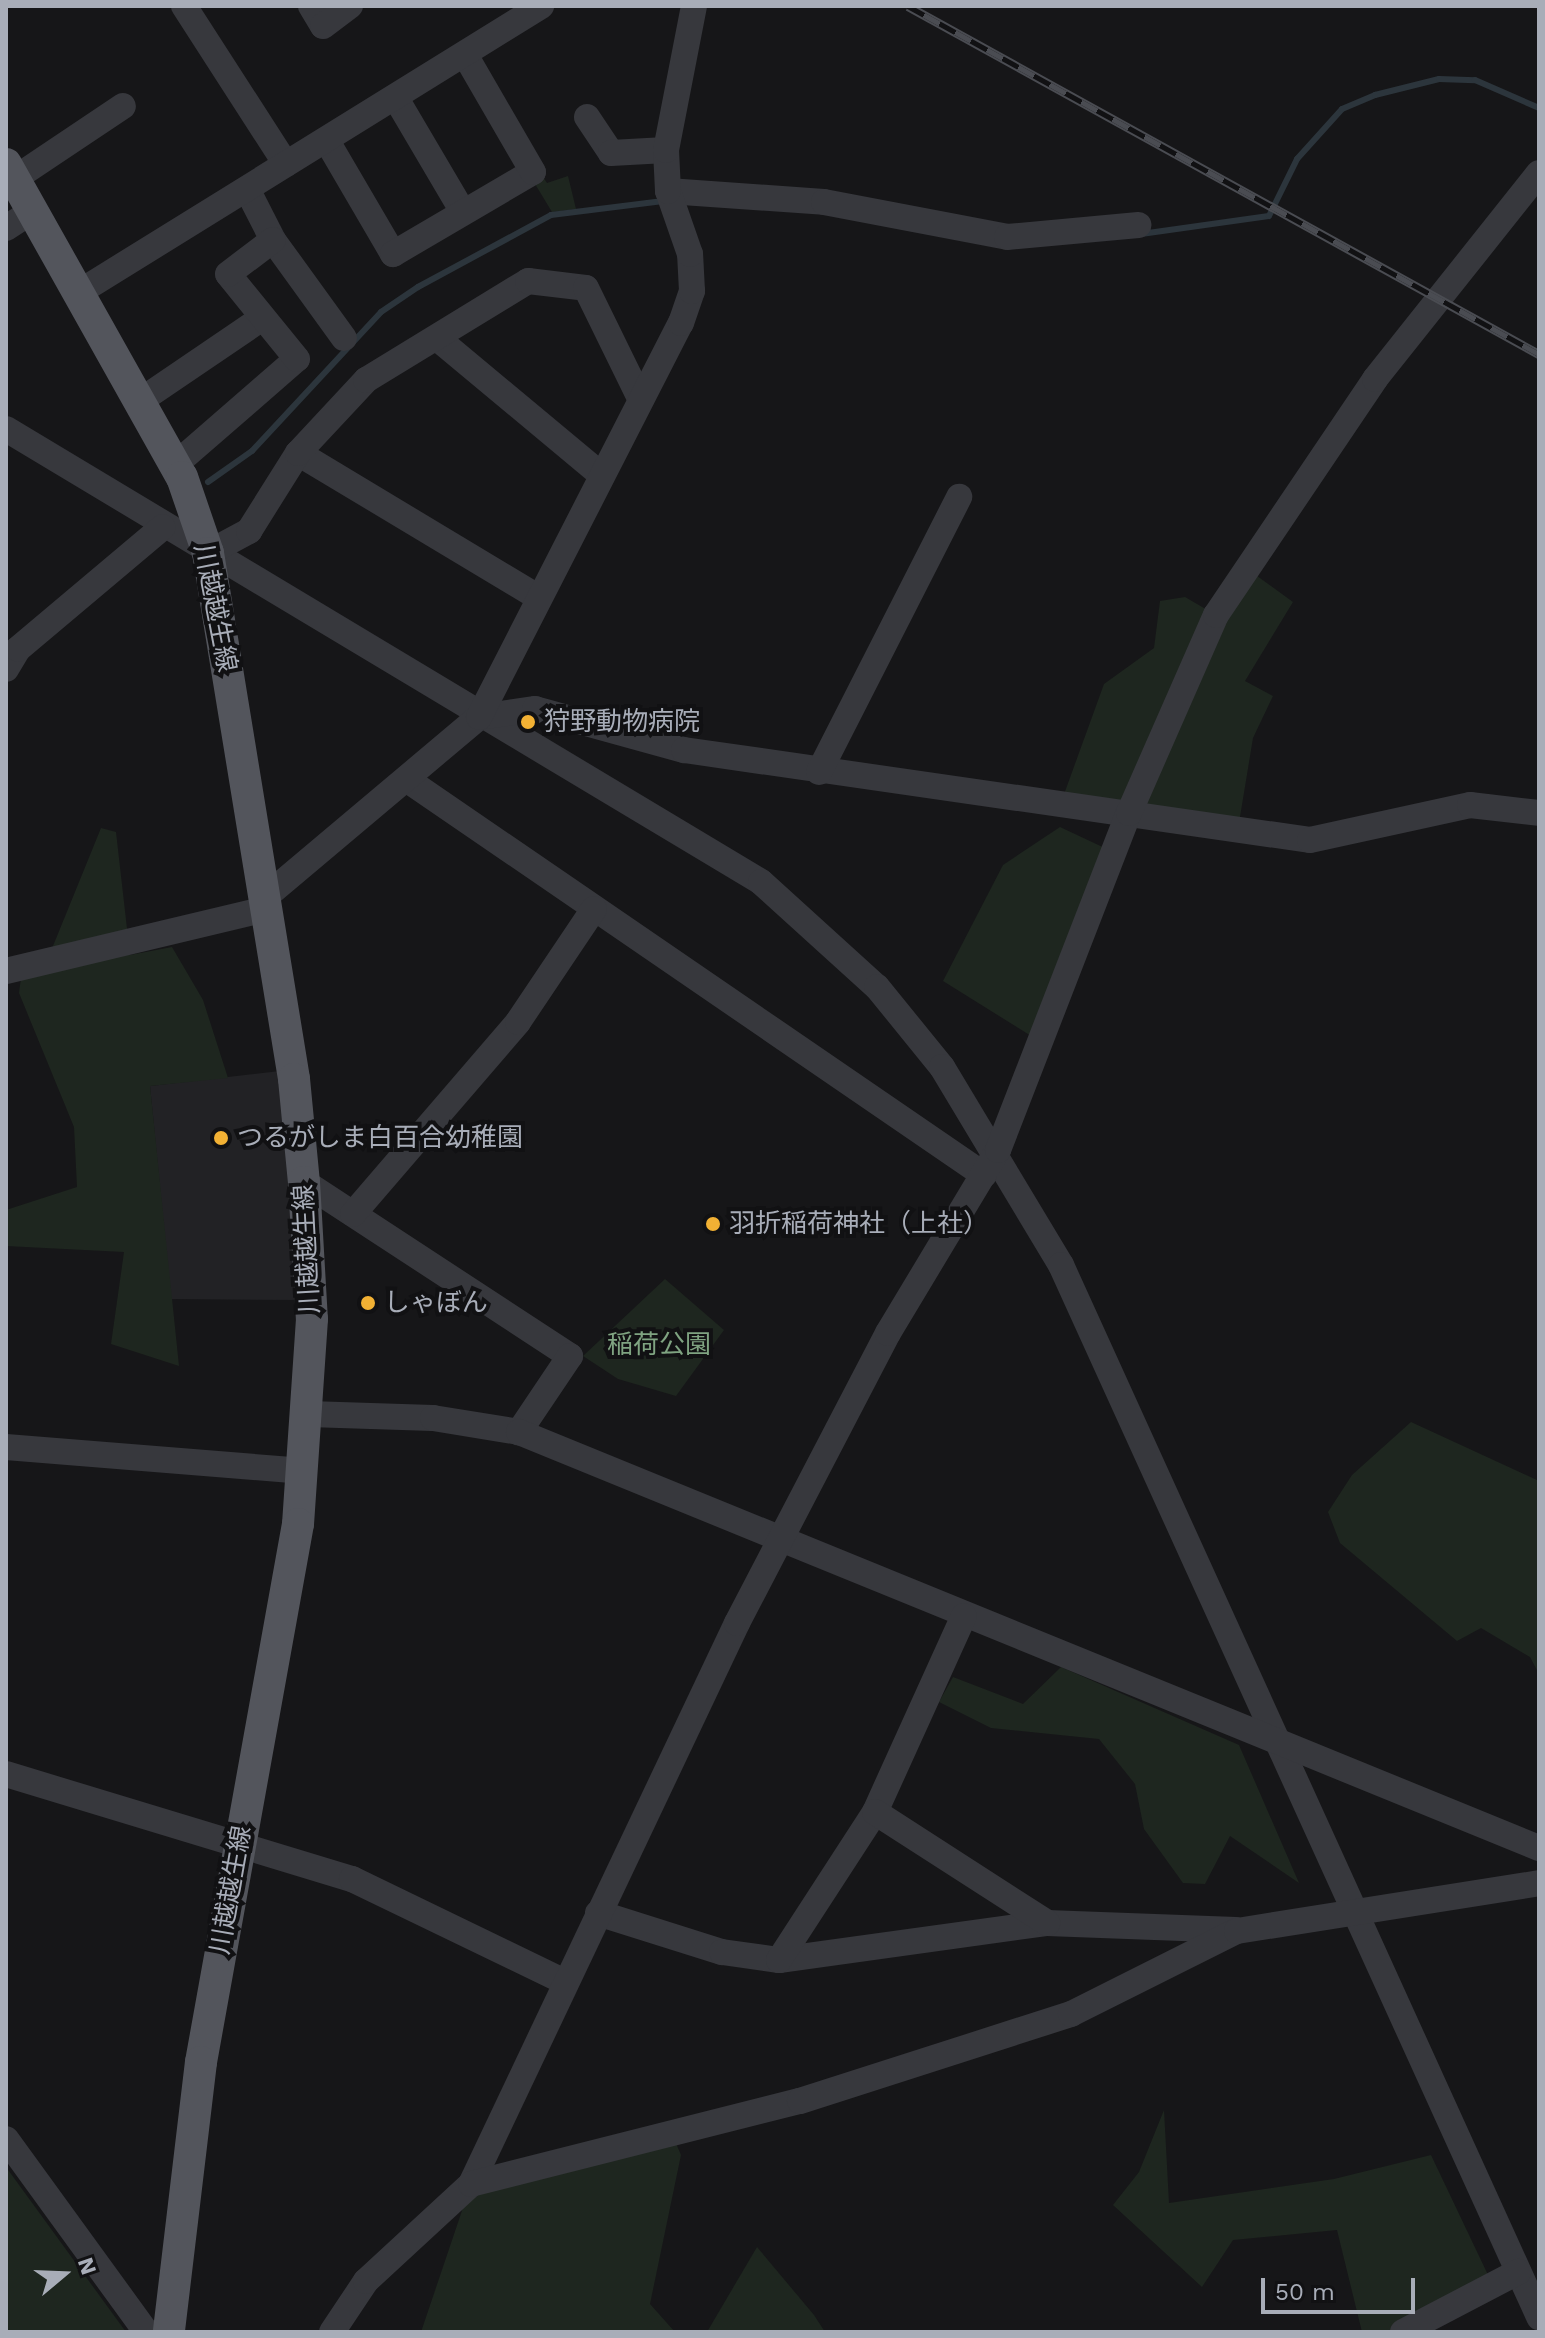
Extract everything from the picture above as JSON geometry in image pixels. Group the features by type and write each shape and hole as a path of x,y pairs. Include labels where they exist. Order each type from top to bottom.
{"main road":[{"name":"川越越生線","path":"10,172 19,220 78,293 176,464 208,553 265,904 304,1182 309,1414 304,1471 201,2062 169,2332"}],"street":[{"path":"184,6 286,164"},
{"path":"311,6 323,26 350,6"},
{"path":"78,293 248,191 286,164 467,58 541,6"},
{"path":"6,971 265,904 479,717 536,596 692,291 690,254 668,191 666,150 694,6"},
{"path":"327,141 393,254 533,172 467,58"},
{"path":"397,100 463,212"},
{"path":"10,172 123,106"},
{"path":"587,117 611,153 666,150"},
{"path":"332,2332 366,2281 471,2184 563,1981 782,1539 888,1333 998,1150 1129,813 1216,615 1383,367 1539,173"},
{"path":"248,191 273,240 344,338"},
{"path":"668,191 824,202 1007,237 1138,225"},
{"path":"176,464 255,403 297,359 228,274 273,240"},
{"path":"208,553 249,531 298,453 366,380 528,281 586,288 638,394"},
{"path":"140,401 262,318"},
{"path":"437,338 600,474"},
{"path":"6,429 479,717 761,882 877,987 998,1150 1061,1265 1539,2317"},
{"path":"298,453 536,596"},
{"path":"819,772 959,497"},
{"path":"6,669 18,649 163,527"},
{"path":"479,717 535,709 684,750 819,772 894,775 1310,840 1470,805 1539,813"},
{"path":"409,781 984,1175"},
{"path":"353,1214 518,1022 594,909"},
{"path":"304,1182 570,1356 519,1432"},
{"path":"309,1414 433,1418 519,1432 1280,1746 1539,1848"},
{"path":"6,1447 304,1471"},
{"path":"779,1960 875,1812 964,1616"},
{"path":"6,1774 352,1879 563,1981"},
{"path":"875,1812 1047,1923"},
{"path":"598,1913 722,1952 779,1960 1047,1923 1237,1931 1356,1915 1539,1883"},
{"path":"471,2184 800,2101 1061,2017 1237,1931"},
{"path":"6,2139 146,2332"},
{"path":"1403,2332 1518,2272"}],"shaded area":[{"name":"つるがしま白百合幼稚園","path":"280,1071 300,1300 171,1299 150,1086"}],"green space":[{"path":"541,174 547,183 568,176 576,209 552,212 532,179"},
{"path":"1253,573 1293,602 1245,681 1273,696 1253,738 1238,829 1063,797 1104,684 1154,648 1160,601 1185,597 1221,618"},
{"path":"1060,827 1109,850 1036,1039 943,981 1003,865"},
{"path":"101,828 116,832 130,955 172,947 203,1000 228,1078 150,1086 179,1366 111,1344 124,1252 6,1246 6,1210 77,1187 74,1127 19,993 21,978 42,973"},
{"name":"稲荷公園","path":"665,1279 724,1330 676,1396 618,1379 583,1356"},
{"path":"1411,1422 1539,1481 1539,1674 1530,1657 1481,1628 1457,1641 1340,1543 1328,1512 1352,1475"},
{"path":"1061,1667 1239,1745 1299,1883 1230,1836 1205,1884 1183,1883 1144,1829 1135,1784 1099,1739 991,1728 939,1702 953,1677 1023,1704"},
{"path":"1164,2110 1169,2203 1334,2179 1431,2155 1489,2277 1393,2332 1362,2332 1337,2230 1233,2240 1202,2287 1113,2205 1139,2172"},
{"path":"672,2134 681,2155 650,2304 675,2332 421,2332 471,2184"},
{"path":"6,2167 126,2332 6,2332"},
{"path":"757,2247 814,2315 825,2332 707,2332"}],"waterway":[{"path":"1141,234 1269,216 1297,159 1342,109 1375,95 1439,79 1475,80 1539,108"},
{"path":"208,482 252,451 381,312 418,287 551,215 663,201"}],"railway":[{"path":"908,6 1539,354"}],"place":[{"name":"狩野動物病院","path":"528,722"},
{"name":"つるがしま白百合幼稚園","path":"221,1138"},
{"name":"羽折稲荷神社（上社）","path":"713,1224"},
{"name":"しゃぼん","path":"368,1303"}]}
